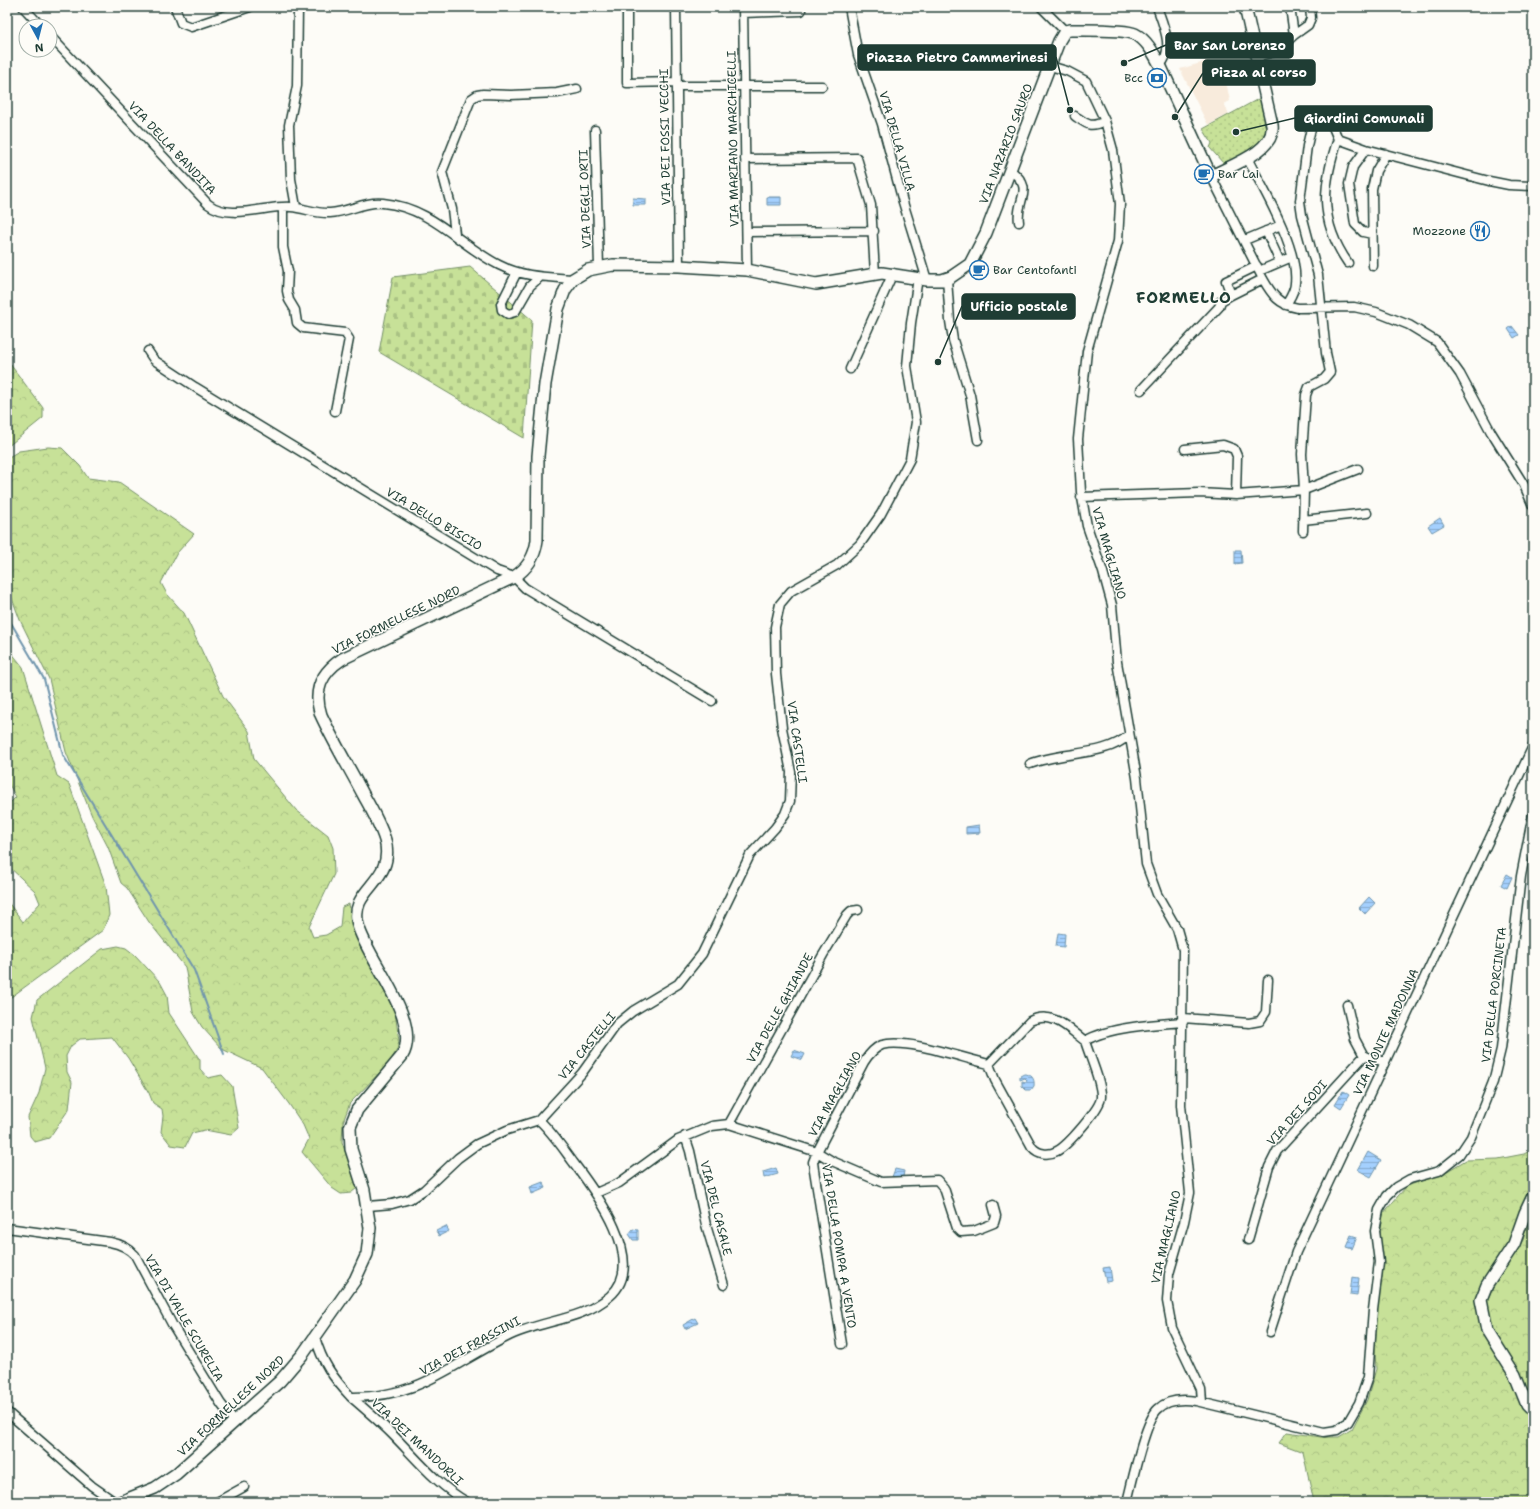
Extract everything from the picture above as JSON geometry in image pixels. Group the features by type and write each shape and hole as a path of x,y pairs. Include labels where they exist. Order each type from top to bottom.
{"street":[{"path":"23,7 33,18"},
{"path":"175,7 181,23 191,27 250,7"},
{"path":"296,207 291,178 289,130 297,86 298,7"},
{"path":"627,7 627,83 822,86"},
{"name":"VIA DEI FOSSI VECCHI","path":"676,7 679,266"},
{"name":"VIA DELLA VILLA","path":"849,7 858,55 882,124 923,279"},
{"path":"1041,7 1065,31 1077,30 1134,34 1152,50 1211,176 1245,240 1272,296 1286,305 1298,308 1322,309 1354,306 1376,312 1409,325 1437,342 1460,374 1491,432 1524,486 1533,506"},
{"path":"1157,7 1164,27 1168,50 1165,60 1160,65"},
{"path":"1211,176 1247,158 1267,144 1273,133 1245,7"},
{"path":"1290,7 1294,35"},
{"path":"1256,57 1277,51 1294,35 1310,23 1310,7"},
{"path":"743,10 801,11"},
{"name":"VIA MARIANO MARCHICELLI","path":"743,10 747,270"},
{"name":"VIA NAZARIO SAURO","path":"923,279 947,279 958,274 970,264 986,233 1059,41 1065,31"},
{"name":"VIA DELLA BANDITA","path":"58,44 211,206 220,210 231,211 296,207 330,213 364,204 386,204 422,215 455,234 494,262 517,272 540,277 573,279"},
{"name":"VIA MAGLIANO","path":"1050,66 1067,71 1086,81 1105,121 1113,150 1120,204 1118,241 1087,351 1078,439 1082,497 1087,526 1101,564 1111,599 1118,670 1139,797 1143,850 1154,887 1177,928 1182,944 1184,962 1181,1110 1190,1193 1184,1222 1168,1274 1166,1302 1172,1328 1201,1389 1202,1402"},
{"path":"455,234 452,209 442,172 472,97 483,94 517,95 557,93 576,89"},
{"path":"1075,116 1086,124 1092,126 1105,121"},
{"path":"1303,531 1304,490 1302,454 1306,395 1309,387 1324,379 1330,372 1326,353 1316,264 1301,210 1300,192 1307,146 1314,120 1321,116 1328,118 1334,126 1338,139 1328,170 1326,197 1333,238 1348,263"},
{"name":"VIA DEGLI ORTI","path":"595,130 599,267"},
{"path":"1338,139 1366,149 1499,183 1533,186"},
{"path":"1366,149 1352,169 1350,188 1355,224 1363,232 1372,234"},
{"path":"1373,266 1373,184 1376,171 1386,154"},
{"path":"745,159 857,158 870,205 874,231 875,274"},
{"path":"1247,158 1281,225 1292,257 1295,271 1295,284 1286,305"},
{"path":"1010,170 1021,180 1025,189 1018,215 1019,222"},
{"path":"283,207 283,252 288,271 287,291 289,300 295,310 297,323 303,328 345,333 349,339 335,412"},
{"path":"1245,240 1281,225"},
{"path":"747,232 874,231"},
{"path":"1266,231 1280,262"},
{"path":"1231,295 1226,281 1292,257"},
{"path":"573,279 584,272 599,267 613,265 679,266 747,270 816,284 875,274 893,274 923,279"},
{"path":"517,272 501,304 502,310 508,314 515,312 530,286 540,277"},
{"path":"850,369 893,274"},
{"name":"VIA FORMELLESE NORD","path":"121,1502 150,1490 171,1477 235,1422 284,1377 316,1336 352,1284 362,1265 370,1238 368,1206 350,1145 351,1122 358,1108 402,1056 406,1045 407,1033 402,1013 361,933 357,918 359,902 385,867 387,857 386,844 375,815 321,715 318,698 320,684 328,670 346,657 514,577 526,567 536,548 538,456 545,384 558,309 565,290 573,279"},
{"name":"VIA CASTELLI","path":"539,1120 582,1073 609,1033 621,1020 633,1011 674,987 687,976 710,940 750,855 775,828 787,809 791,796 792,780 782,728 776,674 775,630 778,611 781,602 788,594 837,566 860,544 879,518 908,465 914,446 916,422 907,366 911,323 923,279"},
{"path":"947,279 950,322 970,395 978,440"},
{"path":"1141,390 1219,308 1221,301 1263,279"},
{"name":"VIA DELLO BISCIO","path":"148,351 154,360 195,387 497,571 514,577 529,590 712,701"},
{"path":"1185,449 1223,446 1234,449 1238,456 1236,495"},
{"path":"1082,497 1199,493 1236,495 1304,490 1358,469"},
{"path":"1303,520 1367,513"},
{"path":"1030,764 1050,758 1111,746 1123,741 1129,735"},
{"name":"VIA MONTE MADONNA","path":"1270,1332 1296,1252 1533,746"},
{"name":"VIA DELLA PORCINETA","path":"1127,1502 1143,1443 1156,1411 1164,1404 1178,1400 1202,1402 1324,1432 1343,1427 1350,1419 1364,1390 1369,1368 1372,1319 1379,1262 1375,1231 1379,1210 1387,1196 1396,1186 1410,1179 1439,1171 1459,1154 1471,1137 1497,1068 1509,991 1521,876 1533,814"},
{"name":"VIA DELLE GHIANDE","path":"729,1124 823,955 847,915 852,911 858,910"},
{"path":"1085,1040 1094,1036 1127,1029 1183,1020 1249,1023 1260,1021 1266,1012 1268,980"},
{"path":"1347,1005 1355,1039 1364,1056 1385,1062"},
{"path":"1039,1018 1055,1019 1085,1040 1100,1089 1100,1104 1095,1112 1061,1149 1051,1154 1041,1153 1032,1147 995,1080 989,1064 1030,1021 1039,1018"},
{"name":"VIA MAGLIANO","path":"596,1193 619,1183 671,1144 684,1136 703,1128 729,1124 817,1152 864,1062 873,1050 880,1046 896,1044 909,1045 989,1064"},
{"name":"VIA DEI SODI","path":"1248,1240 1269,1167 1277,1151 1364,1056"},
{"path":"368,1206 392,1204 410,1199 421,1192 454,1162 477,1144 512,1128 539,1120"},
{"name":"VIA DEI FRASSINI","path":"366,1397 399,1392 423,1384 507,1337 534,1326 582,1312 596,1306 610,1296 621,1280 624,1257 618,1237 596,1193 549,1129 539,1120"},
{"name":"VIA DEL CASALE","path":"684,1136 690,1151 706,1225 724,1285"},
{"path":"817,1152 832,1161 881,1182 937,1180 944,1188 957,1228 961,1232 974,1231 994,1223 996,1216 993,1205"},
{"name":"VIA DELLA POMPA A VENTO","path":"817,1152 813,1162 814,1170 842,1344"},
{"path":"1533,1196 1514,1244 1487,1286 1481,1300 1487,1330 1515,1375 1527,1405 1533,1411"},
{"name":"VIA DI VALLE SCURELIA","path":"7,1228 110,1242 120,1244 130,1250 135,1255 165,1313 221,1404 235,1422"},
{"name":"VIA DEI MANDORLI","path":"316,1336 320,1355 337,1382 351,1397 389,1431 429,1472 447,1488 467,1502"},
{"name":"VIA DEI MANDORLI","path":"351,1397 366,1397"},
{"path":"7,1412 92,1486 121,1502"},
{"path":"217,1502 244,1487"}],"shaded area":[{"path":"1208,61 1220,78 1225,76 1230,101 1224,104 1229,114 1208,125 1180,69"}],"green space":[{"path":"1260,98 1267,134 1249,153 1223,163 1210,148 1212,143 1203,129"},
{"path":"470,267 532,320 524,438 379,352 393,277"},
{"path":"7,360 43,408 43,418 7,447"},
{"path":"48,447 62,448 80,466 88,478 119,482 194,534 177,553 161,583 167,594 184,613 223,696 249,731 254,759 296,810 328,835 333,848 334,874 309,927 313,937 326,935 340,927 342,907 349,904 355,934 395,1012 399,1041 397,1050 389,1063 350,1103 343,1122 342,1142 357,1188 351,1193 341,1194 332,1188 302,1152 309,1139 303,1125 262,1068 222,1049 202,1027 193,1012 185,967 149,922 127,888 121,883 108,847 92,816 66,752 49,679 20,620 7,585 7,458 19,451"},
{"path":"7,647 23,667 57,776 69,784 106,886 109,915 103,930 7,1000 7,901 23,922 40,903 35,891 7,865 7,806 16,797 7,781"},
{"path":"118,946 126,948 135,955 160,982 167,995 169,1013 200,1060 200,1069 208,1078 222,1075 232,1086 239,1128 231,1135 205,1130 192,1133 185,1147 171,1145 161,1132 163,1116 162,1109 153,1103 149,1093 128,1058 112,1037 80,1039 71,1046 66,1056 67,1072 72,1082 69,1109 49,1138 35,1142 30,1136 28,1117 39,1093 45,1068 33,1017 37,1000 102,949"},
{"path":"1533,1149 1533,1188 1527,1194 1509,1242 1482,1283 1476,1300 1480,1325 1485,1338 1511,1377 1523,1407 1533,1419 1533,1502 1314,1502 1303,1452 1279,1443 1287,1432 1321,1437 1339,1437 1352,1429 1367,1400 1376,1369 1374,1335 1382,1276 1380,1234 1383,1214 1407,1186 1444,1173 1466,1160 1498,1159 1524,1154"},
{"path":"1533,1203 1533,1401 1493,1332 1487,1302 1493,1288 1523,1240"}],"water":[{"path":"767,197 781,197 781,205 767,205"},
{"path":"633,198 646,199 646,205 633,205"},
{"path":"1512,326 1519,335 1514,338 1508,329"},
{"path":"1440,518 1444,525 1432,532 1428,526"},
{"path":"1235,550 1241,550 1242,563 1235,564"},
{"path":"979,825 980,833 966,834 966,827"},
{"path":"1507,874 1512,877 1507,888 1501,885"},
{"path":"1528,885 1533,885 1533,900 1528,899"},
{"path":"1369,897 1375,903 1365,914 1359,908"},
{"path":"1058,933 1065,934 1064,947 1056,946"},
{"path":"794,1050 805,1054 802,1060 791,1056"},
{"path":"1024,1074 1031,1076 1033,1079 1034,1086 1031,1090 1026,1090 1022,1086 1022,1081 1026,1082 1027,1080 1025,1078 1020,1080 1020,1076"},
{"path":"1343,1091 1349,1095 1341,1108 1335,1104"},
{"path":"1368,1152 1381,1160 1371,1177 1358,1170"},
{"path":"776,1168 778,1174 764,1178 763,1172"},
{"path":"895,1169 904,1171 903,1177 892,1177"},
{"path":"543,1182 546,1188 532,1194 530,1187"},
{"path":"446,1226 449,1231 439,1236 436,1231"},
{"path":"633,1229 638,1230 638,1240 633,1240 629,1234"},
{"path":"1351,1235 1357,1237 1352,1249 1346,1247"},
{"path":"1110,1267 1112,1281 1106,1282 1103,1268"},
{"path":"1352,1277 1359,1278 1357,1296 1350,1295"},
{"path":"695,1318 698,1323 685,1329 683,1325"}],"waterway":[{"path":"7,616 44,679 63,755 194,970 224,1054"}],"place":[{"name":"Bar San Lorenzo","path":"1124,63"},
{"name":"Bcc","path":"1157,78"},
{"name":"Piazza Pietro Cammerinesi","path":"1070,110"},
{"name":"Pizza al corso","path":"1175,117"},
{"name":"Giardini Comunali","path":"1236,132"},
{"name":"Bar Lai","path":"1204,174"},
{"name":"Mozzone","path":"1480,231"},
{"name":"Bar Centofanti","path":"979,270"},
{"name":"Ufficio postale","path":"938,362"}],"district":[{"name":"FORMELLO","path":"1184,297"}]}
